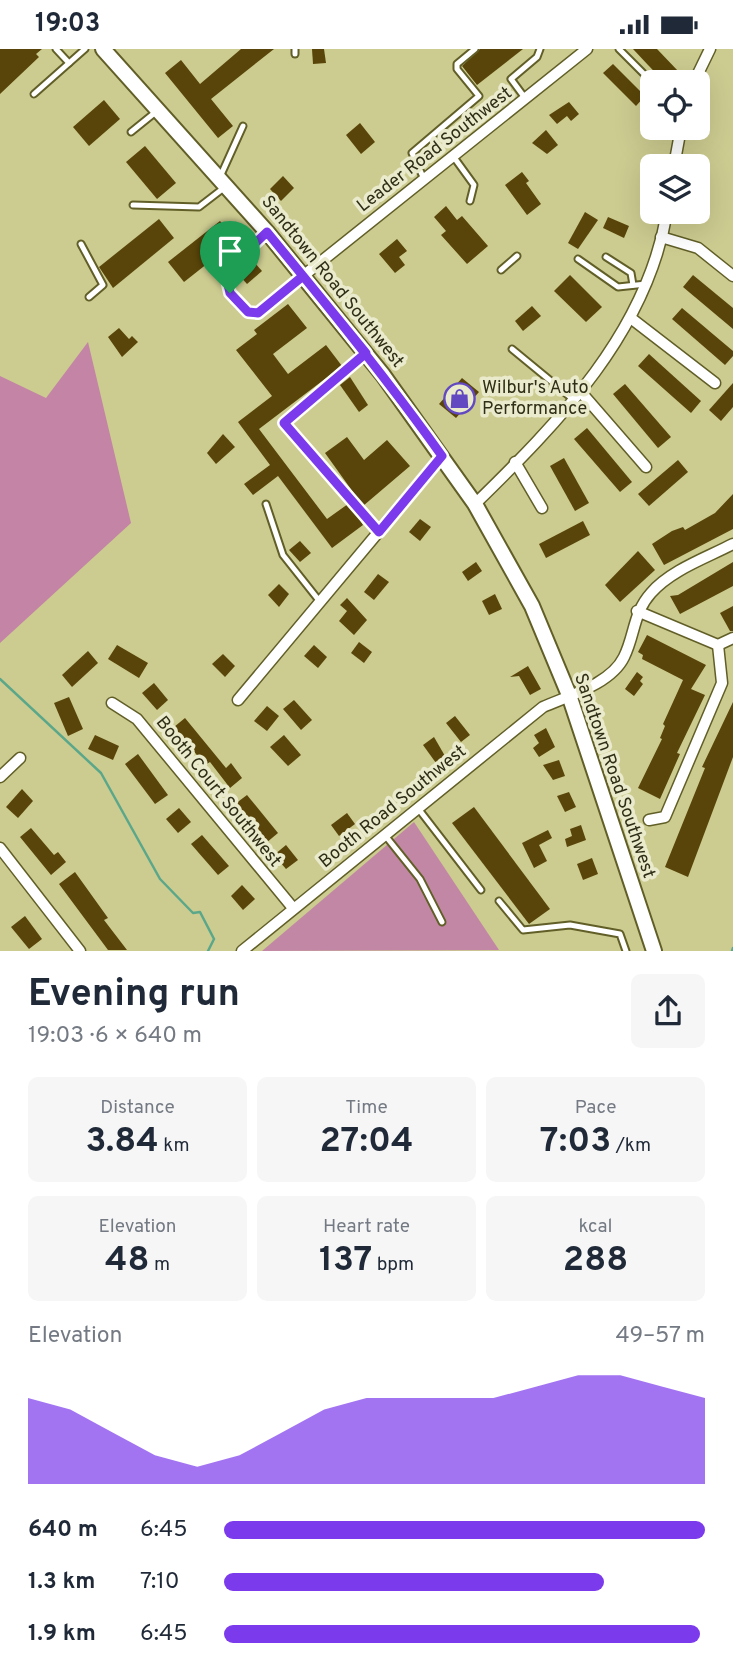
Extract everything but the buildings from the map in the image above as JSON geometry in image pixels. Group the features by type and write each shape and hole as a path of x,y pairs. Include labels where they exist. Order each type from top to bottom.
{"street":[{"name":"Sandtown Road Southwest","path":"103,49 224,181 366,353 475,504 533,606 569,695 654,950"},
{"name":"Leader Road Southwest","path":"303,276 587,49"},
{"path":"700,70 710,49"},
{"path":"475,504 577,396 632,319 664,224"},
{"path":"661,237 698,248 733,276"},
{"path":"632,319 715,383"},
{"path":"577,396 646,467"},
{"path":"239,700 442,456"},
{"path":"515,462 542,508"},
{"path":"733,544 670,577 652,592 637,611 718,645 733,638"},
{"name":"Booth Road Southwest","path":"242,950 543,707 603,677 624,658 637,611"},
{"path":"649,820 665,817 722,683 718,645"},
{"name":"Booth Court Southwest","path":"112,703 137,719 293,908"},
{"path":"0,778 20,758"},
{"path":"0,848 80,950"}],"lane":[{"path":"56,49 69,63"},
{"path":"34,94 85,49"},
{"path":"424,179 412,153 479,96 457,69 457,64 475,49"},
{"path":"525,98 511,79 537,57 540,49"},
{"path":"620,49 640,70"},
{"path":"131,132 159,109"},
{"path":"133,205 199,207 224,181 243,126"},
{"path":"453,156 474,185 470,201"},
{"path":"267,232 225,272 226,285 235,299 248,312 258,313 303,276"},
{"path":"81,244 103,285 89,297"},
{"path":"500,270 517,256"},
{"path":"606,257 631,273 633,285"},
{"path":"578,259 618,287 646,284"},
{"path":"512,349 577,396"},
{"path":"366,353 284,423 379,532"},
{"path":"266,504 283,555 321,603"},
{"path":"417,807 481,890"},
{"path":"384,834 421,879 442,922"},
{"path":"499,901 523,930 570,925 620,934 626,950"}],"shaded area":[{"path":"88,342 131,523 0,643 0,376 46,398"},
{"path":"414,822 499,950 262,951"}],"waterway":[{"path":"0,679 101,773 160,879 193,913 200,912 214,939 208,951"}],"place":[{"name":"Wilbur's Auto Performance","path":"459,398"}],"route":[{"path":"230,293 224,277 225,272 267,232 366,353 284,423 356,509 379,532 442,456 383,375 366,353 303,276 266,308 258,313 253,314 241,307 230,293"}]}
